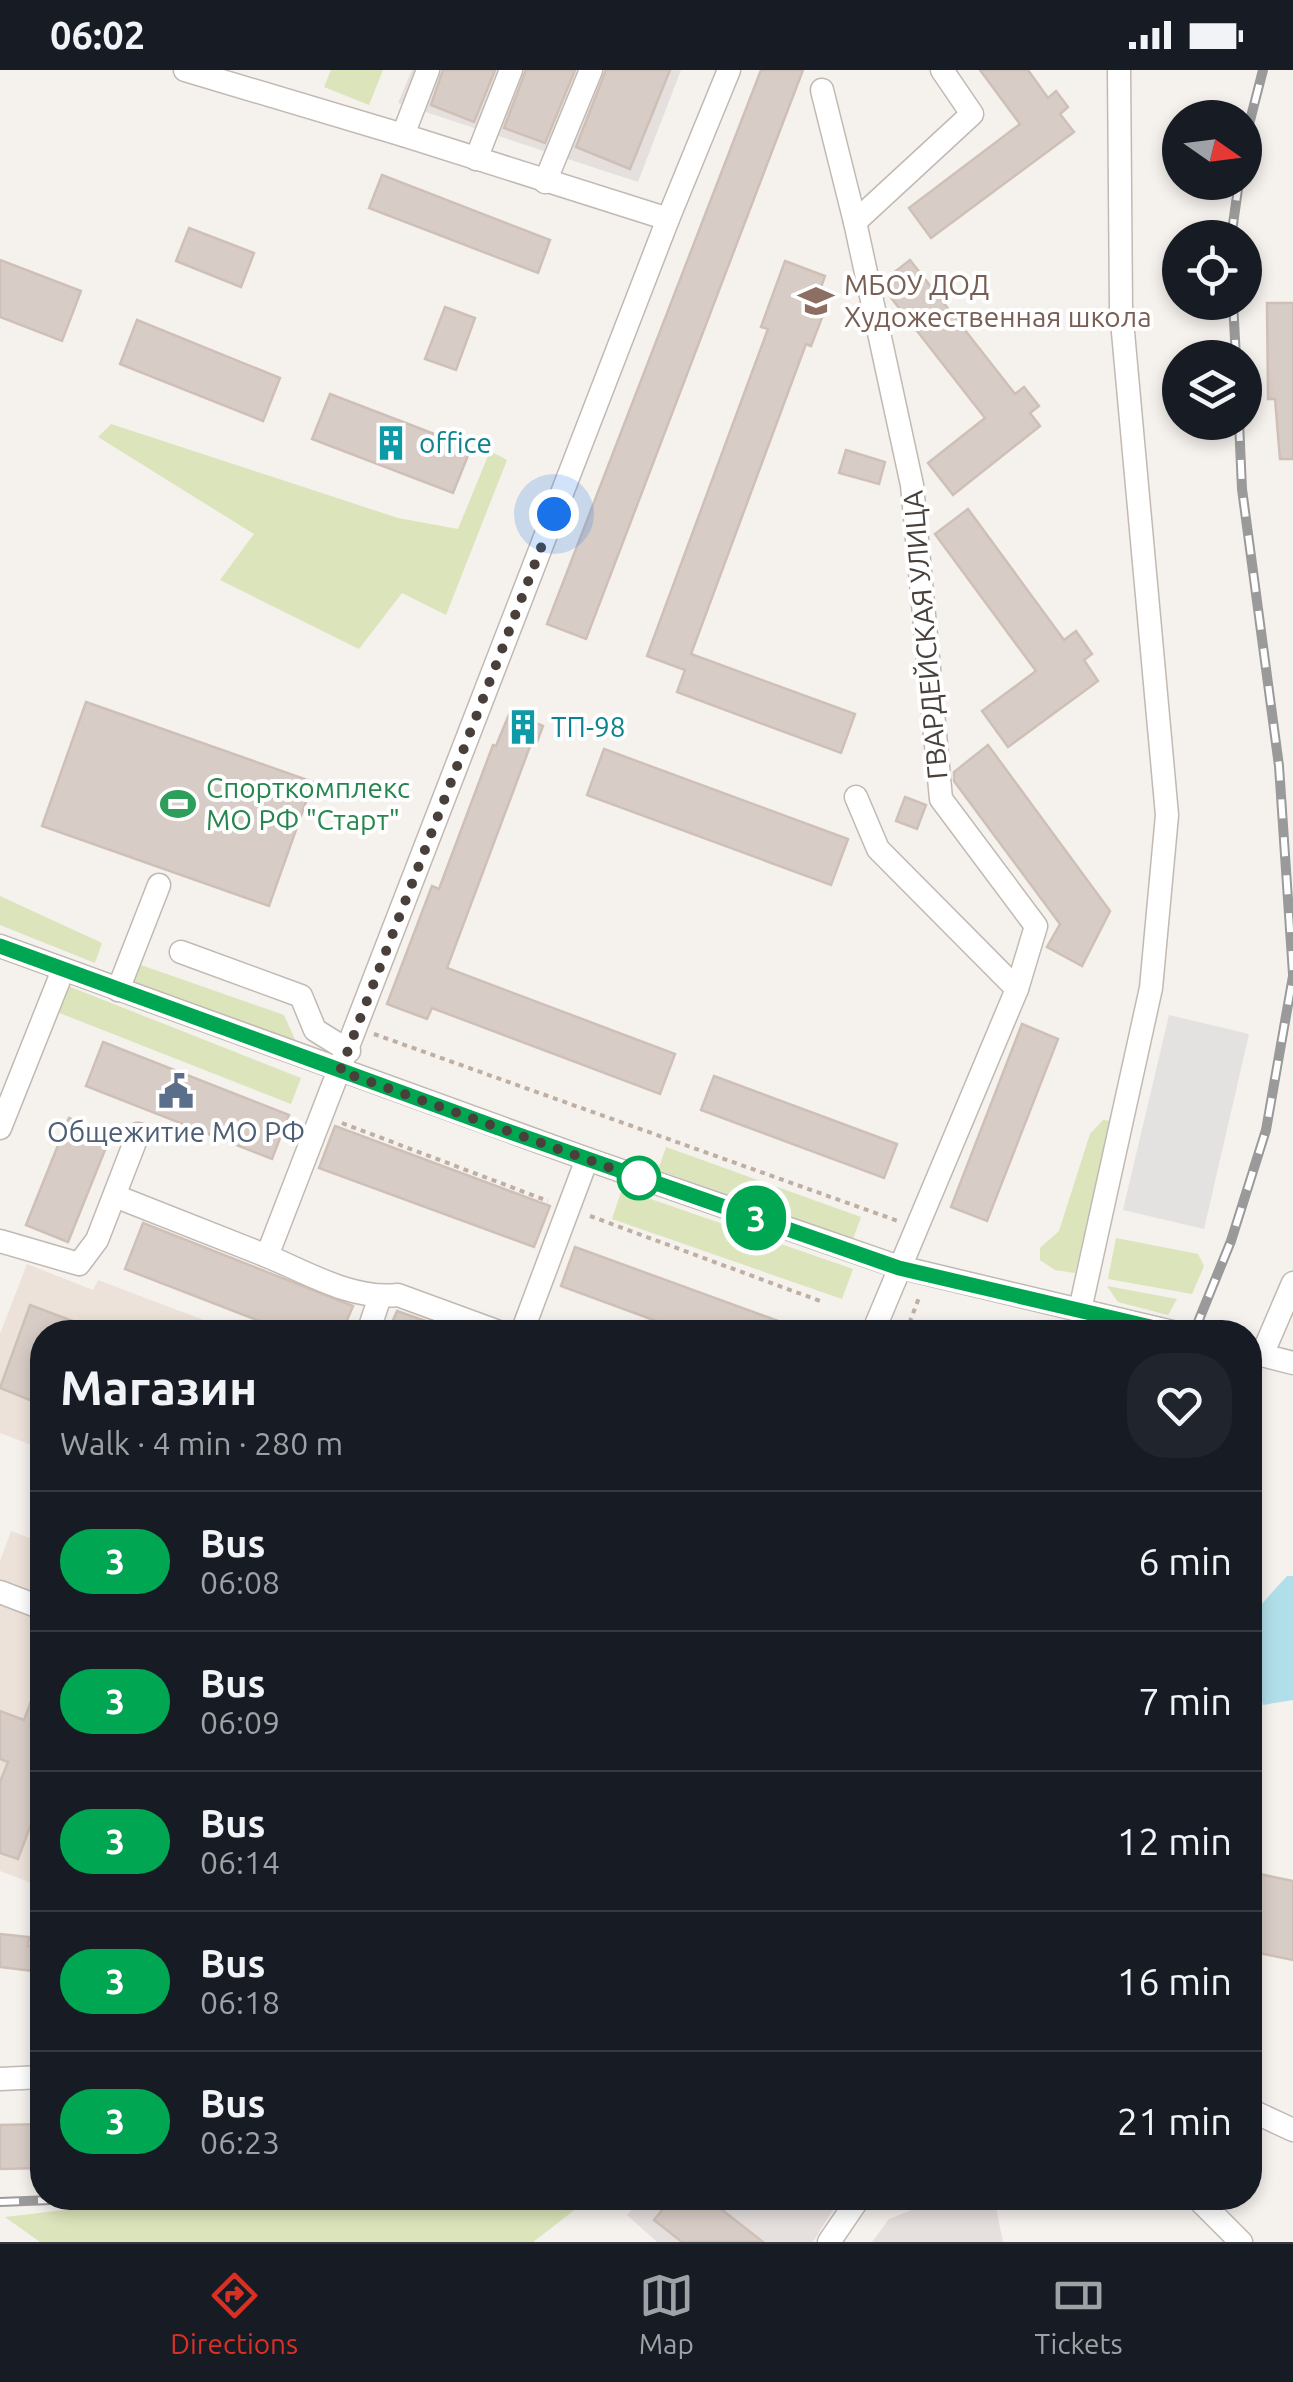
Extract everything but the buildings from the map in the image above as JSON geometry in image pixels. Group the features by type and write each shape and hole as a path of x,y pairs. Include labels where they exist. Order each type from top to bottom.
{"street":[{"path":"185,70 403,134 668,219"},
{"path":"403,134 428,70"},
{"path":"476,159 511,70"},
{"path":"546,182 591,70"},
{"path":"267,1256 729,70"},
{"path":"822,90 855,222 972,114 942,70"},
{"path":"1080,1310 1151,988 1167,815 1121,310 1119,70"},
{"name":"ГВАРДЕЙСКАЯ УЛИЦА","path":"855,222 912,485 941,799 1036,926 1016,990 877,1320"},
{"path":"856,798 878,849 1016,990"},
{"path":"118,990 159,885"},
{"path":"0,946 118,990 344,1061 587,1160 899,1268 1122,1320"},
{"path":"181,952 301,996 314,1030 344,1061"},
{"path":"0,1128 62,970"},
{"path":"0,1241 78,1264 97,1240 138,1134"},
{"path":"527,1320 587,1160"},
{"path":"115,1196 357,1293 398,1295 466,1320"},
{"path":"1262,1342 1293,1282"},
{"path":"372,1320 380,1297"},
{"path":"1262,1355 1293,1363"},
{"path":"0,1592 30,1603"},
{"path":"0,2079 30,2078"},
{"path":"1262,2116 1293,2130"},
{"path":"829,2242 851,2210"},
{"path":"1209,2210 1241,2242"}],"path":[{"path":"357,1028 916,1227"},
{"path":"323,1116 820,1302"},
{"path":"911,1320 928,1275"}],"shaded area":[{"path":"412,70 681,70 638,182 398,103"},
{"path":"1169,1015 1249,1034 1204,1229 1123,1210"},
{"path":"27,1264 93,1290 98,1280 203,1320 30,1320 30,1444 0,1433 0,1334"},
{"path":"11,1531 30,1538 30,1882 0,1871 0,1561"},
{"path":"631,2210 833,2210 813,2242 657,2242 627,2215"},
{"path":"912,2210 996,2210 1003,2242 872,2242 889,2219"}],"green space":[{"path":"331,70 383,70 369,105 324,87"},
{"path":"111,424 398,518 458,529 490,451 507,460 446,615 402,593 359,649 220,580 254,534 98,437"},
{"path":"0,896 102,943 95,963 0,925"},
{"path":"141,965 284,1015 298,1046 131,984"},
{"path":"68,986 301,1078 291,1104 57,1012"},
{"path":"1103,1120 1111,1121 1075,1273 1055,1270 1040,1260 1040,1248 1059,1231 1090,1134"},
{"path":"666,1147 861,1217 853,1239 658,1170"},
{"path":"622,1189 853,1269 842,1299 612,1219"},
{"path":"1116,1238 1198,1254 1204,1266 1192,1294 1108,1279"},
{"path":"1107,1286 1177,1299 1168,1315 1118,1302"},
{"path":"65,2210 574,2210 533,2242 40,2242 5,2217"}],"water":[{"path":"1287,1576 1293,1576 1293,1700 1263,1705 1262,1702 1262,1604"}],"railway":[{"path":"1255,100 1263,70"},
{"path":"1234,220 1236,200"},
{"path":"1234,320 1235,340"},
{"path":"1240,440 1242,489 1279,766 1293,974"},
{"path":"1199,1320 1231,1241 1266,1130 1293,976"},
{"path":"0,2202 30,2201"}],"bus line":[{"name":"3","path":"0,946 618,1171 899,1268 1122,1320"}],"place":[{"name":"МБОУ ДОД Художественная школа","path":"816,301"},
{"name":"office","path":"391,443"},
{"name":"ТП-98","path":"523,727"},
{"name":"Спорткомплекс МО РФ \"Старт\"","path":"178,804"},
{"name":"Общежитие МО РФ","path":"176,1091"}],"route":[{"path":"554,514 340,1071 639,1178"}]}
